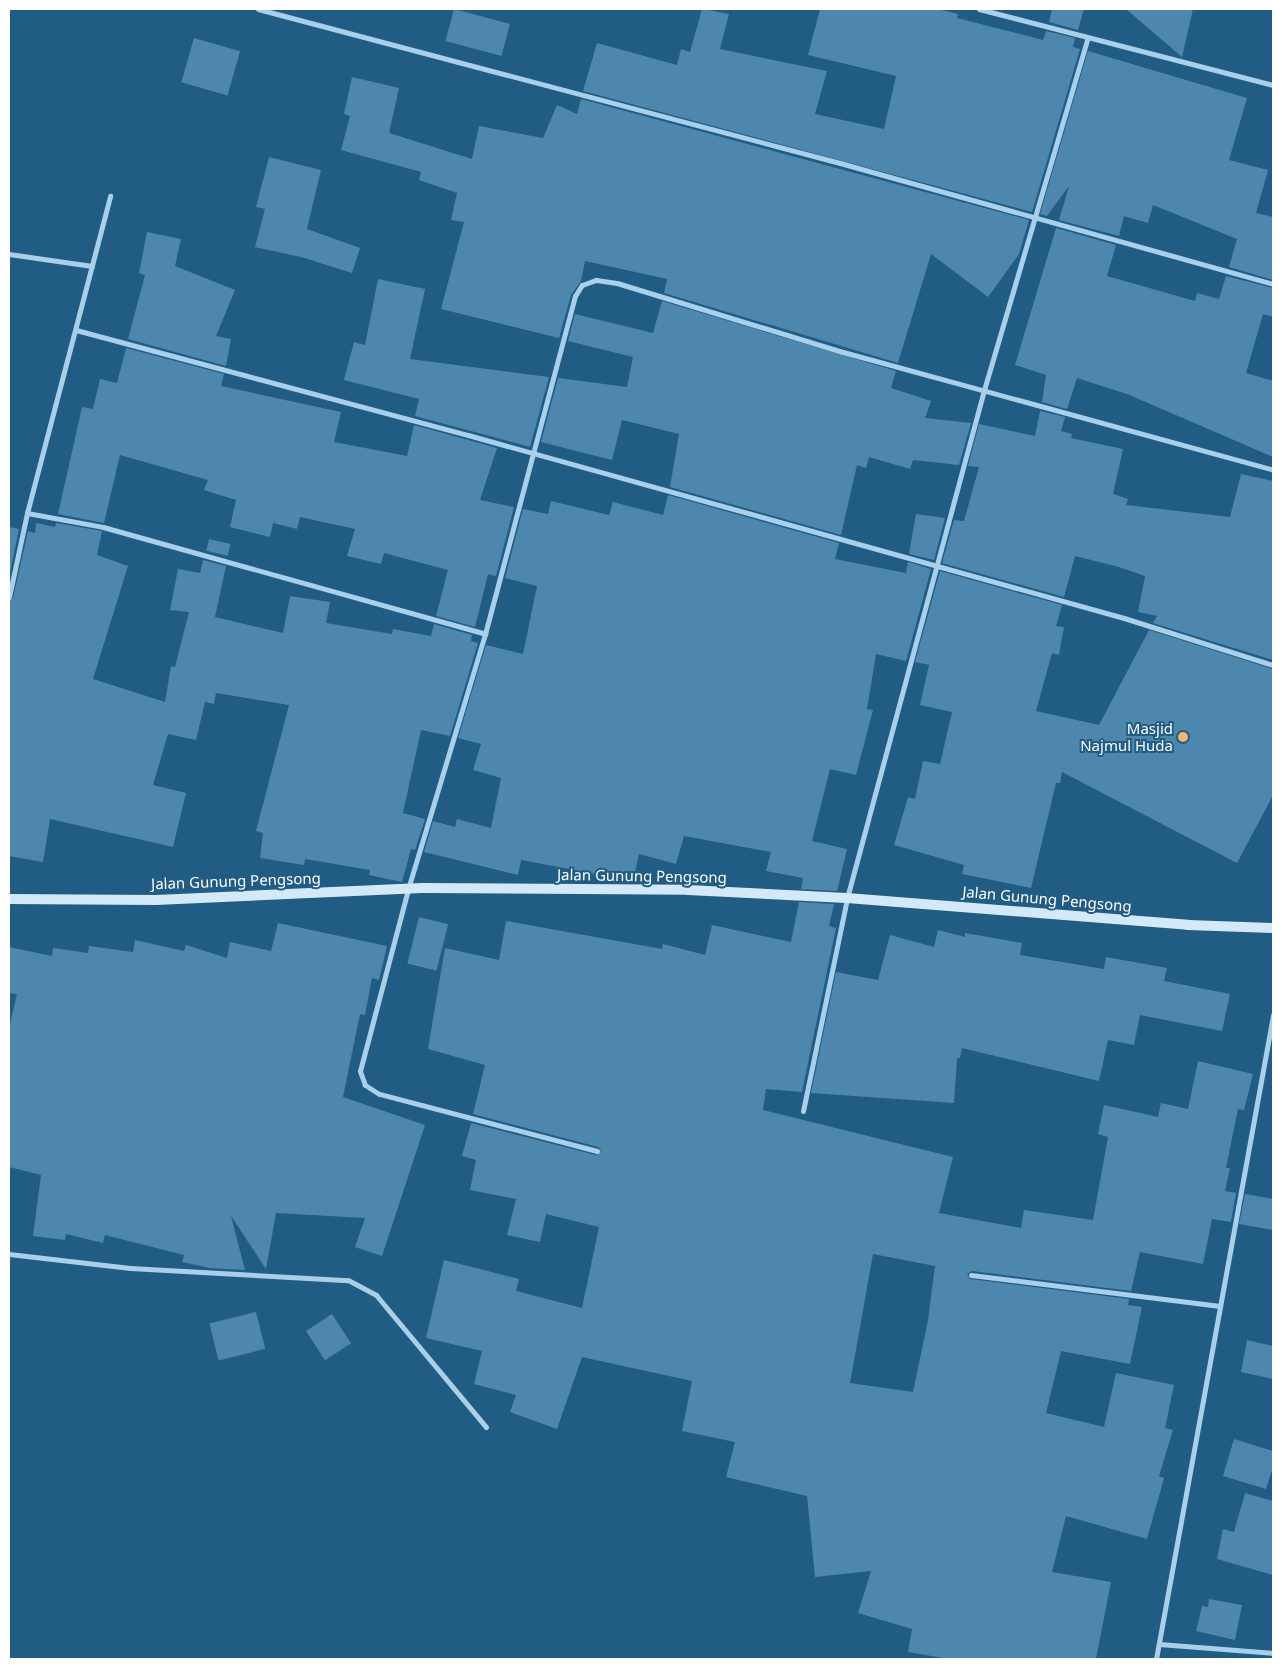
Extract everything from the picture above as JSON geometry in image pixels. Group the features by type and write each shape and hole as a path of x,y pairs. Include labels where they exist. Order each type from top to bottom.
{"street":[{"path":"258,9 1037,217 1273,284"},
{"path":"979,9 1087,39 1273,85"},
{"path":"803,1111 847,898 984,390 1037,217 1087,39"},
{"path":"9,597 27,513 110,196"},
{"path":"9,254 92,266"},
{"path":"597,1151 379,1094 365,1086 360,1071 408,889 485,634 575,296 582,285 596,280 617,283 843,352 1273,470"},
{"path":"76,330 532,453 935,568 1124,618 1273,665"},
{"path":"27,513 103,527 485,634"},
{"name":"Jalan Gunung Pengsong","path":"9,899 156,900 408,889 688,890 847,898 1188,925 1273,928"},
{"path":"1156,1659 1273,1015"},
{"path":"9,1254 130,1268 348,1280 376,1295 486,1427"},
{"path":"971,1275 1220,1306"},
{"path":"1159,1644 1273,1653"}],"building":[{"path":"454,9 510,24 501,56 445,41"},
{"path":"702,9 729,14 720,49 827,71 815,114 884,129 896,76 808,55 820,9 937,9 958,14 957,18 1043,40 1046,31 1075,38 1073,47 1080,49 1032,212 583,91 597,43 677,65 681,49 690,52"},
{"path":"1052,9 1084,9 1078,30 1049,22"},
{"path":"1126,9 1193,9 1182,57"},
{"path":"194,38 240,51 227,95 181,82"},
{"path":"1088,51 1247,98 1229,160 1268,170 1256,213 1273,217 1273,280 1229,267 1237,239 1153,205 1148,223 1124,216 1119,236 1059,220 1069,186 1047,216 1040,214"},
{"path":"352,77 399,88 389,133 472,159 479,126 543,138 557,105 577,114 581,99 1029,220 1019,254 988,297 931,254 898,363 664,293 667,279 585,261 581,281 571,295 559,338 441,309 464,222 451,220 457,193 419,180 421,172 341,150 350,116 344,114"},
{"path":"269,157 321,170 307,229 360,248 352,273 301,257 255,247 265,209 256,207"},
{"path":"1056,228 1116,245 1107,276 1195,301 1197,293 1219,299 1226,276 1273,288 1273,317 1263,314 1246,373 1273,381 1273,457 1127,394 1077,378 1067,409 1042,402 1046,375 1015,365"},
{"path":"147,232 181,239 175,266 235,290 216,336 231,339 226,366 128,339 145,275 139,273"},
{"path":"378,279 425,289 410,359 549,377 530,447 415,416 419,399 344,380 354,342 365,345"},
{"path":"662,301 896,371 891,388 931,401 925,418 971,423 959,465 913,460 910,469 869,457 866,468 857,465 841,535 670,487 679,434 622,420 612,460 541,442 558,378 627,387 633,357 568,341 575,314 653,333"},
{"path":"126,348 224,374 221,386 341,412 334,442 407,456 414,425 497,448 480,500 514,507 496,576 488,574 475,627 436,616 448,570 384,553 381,564 347,556 355,529 300,517 297,529 273,523 270,537 230,527 236,500 204,490 208,480 120,455 104,523 58,514 82,407 93,409 100,379 117,383"},
{"path":"1040,411 1065,417 1061,431 1072,434 1071,438 1123,449 1113,494 1128,499 1126,505 1230,517 1241,474 1273,481 1273,660 1153,623 1157,616 1138,612 1145,576 1119,567 1075,556 1064,597 942,563 954,520 964,521 979,467 968,466 979,424 1035,436"},
{"path":"668,495 839,543 835,559 906,573 908,562 931,569 906,661 876,654 867,709 873,710 856,775 830,769 812,841 847,849 837,891 801,889 803,878 766,871 771,852 684,836 676,864 639,854 633,881 521,860 518,875 424,852 433,821 455,827 457,819 491,828 501,778 473,770 481,744 458,738 486,645 523,654 537,586 505,578 523,509 548,514 551,501 609,515 613,502 663,515"},
{"path":"916,514 945,518 934,560 909,554"},
{"path":"36,523 55,527 56,523 102,531 97,555 128,566 93,679 165,702 171,666 175,667 189,612 170,610 178,569 200,573 203,560 226,566 215,617 283,633 290,596 330,602 326,623 392,634 393,629 431,636 434,624 472,635 471,641 478,643 450,736 421,730 403,813 425,819 415,850 411,849 402,882 369,875 370,870 305,859 304,865 260,858 263,833 256,831 289,705 216,693 214,704 205,702 196,740 168,734 153,785 186,793 173,847 50,819 43,862 9,856 9,601 13,598 28,531 35,533"},
{"path":"9,527 19,529 9,577"},
{"path":"209,539 230,544 228,556 206,551"},
{"path":"940,571 1062,605 1056,626 1064,627 1059,655 1052,653 1036,711 1099,725 1149,630 1273,669 1273,795 1237,863 1062,772 1060,783 1056,783 1031,888 962,874 964,865 894,845 908,797 915,799 923,761 940,764 952,712 920,705 929,665 915,662"},
{"path":"799,902 834,904 829,926 836,928 802,1092 766,1089 763,1110 953,1157 939,1213 1021,1228 1024,1210 1093,1220 1108,1137 1098,1134 1104,1105 1158,1117 1161,1103 1188,1109 1198,1061 1253,1074 1244,1110 1238,1109 1226,1168 1230,1168 1225,1191 1236,1193 1231,1222 1212,1219 1203,1264 1140,1252 1131,1291 972,1271 967,1274 970,1279 1129,1299 1128,1305 1142,1307 1130,1364 1061,1351 1046,1413 1104,1427 1116,1373 1174,1385 1165,1428 1173,1430 1159,1476 1164,1478 1147,1539 1066,1516 1052,1572 1111,1582 1096,1659 949,1659 908,1652 912,1629 858,1613 871,1571 815,1577 807,1496 726,1477 735,1442 682,1431 692,1381 582,1357 557,1429 510,1412 516,1395 474,1384 482,1351 426,1338 444,1260 519,1279 516,1291 582,1308 599,1227 546,1214 540,1242 507,1235 516,1199 470,1190 476,1160 462,1156 471,1123 596,1155 601,1150 598,1147 473,1114 485,1065 428,1049 445,948 499,960 506,921 662,949 663,944 705,955 712,925 791,942","holes":["873,1254 935,1266 928,1320 913,1392 850,1383"]},
{"path":"419,917 448,924 436,971 407,964"},
{"path":"278,923 387,946 379,980 372,978 365,1015 360,1014 343,1097 425,1125 382,1256 355,1247 365,1218 276,1213 266,1269 231,1216 245,1270 210,1268 182,1262 184,1255 105,1235 103,1243 66,1234 65,1240 33,1236 41,1175 9,1167 9,1028 17,994 9,993 9,947 52,956 53,948 88,953 89,946 133,952 135,940 184,951 186,945 227,958 230,942 271,951"},
{"path":"938,930 965,937 965,933 1022,943 1020,955 1104,969 1106,957 1167,968 1164,981 1230,994 1222,1031 1140,1015 1134,1045 1108,1040 1099,1081 962,1048 960,1058 957,1058 954,1103 811,1093 836,972 878,980 890,935 934,947"},
{"path":"1245,1194 1273,1199 1273,1230 1239,1224"},
{"path":"256,1312 265,1349 219,1360 209,1324"},
{"path":"332,1314 351,1343 325,1360 306,1331"},
{"path":"1247,1340 1273,1346 1273,1379 1241,1372"},
{"path":"1234,1439 1273,1451 1273,1467 1266,1489 1223,1476"},
{"path":"1245,1493 1273,1501 1273,1575 1217,1559 1223,1529 1234,1532"},
{"path":"1209,1599 1242,1605 1235,1640 1196,1631 1202,1606 1208,1607"}],"place":[{"name":"Masjid Najmul Huda","path":"1183,737"}]}
